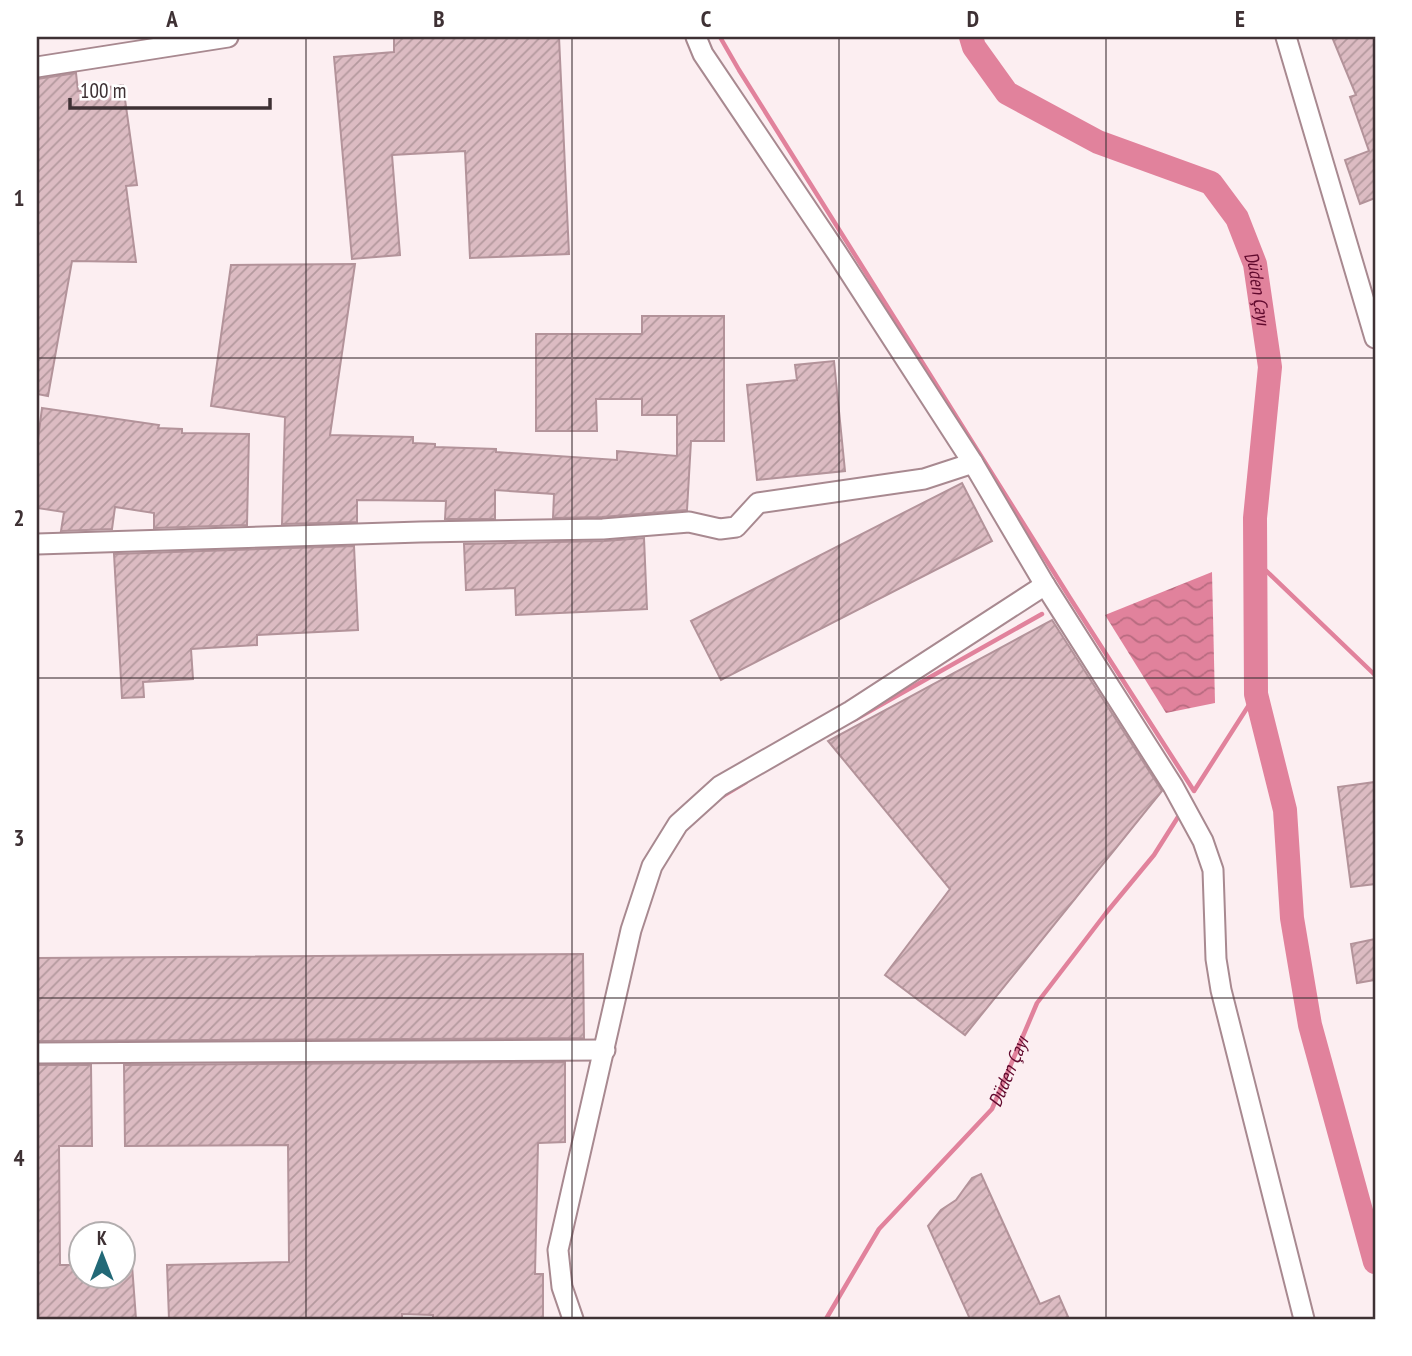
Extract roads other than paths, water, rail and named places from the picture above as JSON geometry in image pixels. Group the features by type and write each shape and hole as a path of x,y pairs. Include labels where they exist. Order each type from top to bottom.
{"street":[{"path":"37,66 228,37"},
{"path":"696,37 703,54 837,253 973,463 1045,585 1173,786 1206,850 1213,870 1216,959 1221,990 1304,1319"},
{"path":"1286,37 1375,338"},
{"path":"37,544 603,529 689,522 720,529 736,527 758,503 925,479 973,463"},
{"path":"573,1319 562,1287 558,1250 631,930 652,866 678,824 720,786 851,711 1045,585"},
{"path":"37,1053 605,1050"}],"water":[{"path":"1212,572 1215,703 1166,713 1105,615"}],"waterway":[{"path":"720,37 1070,598 1194,791 1256,694"},
{"name":"Düden Çayı","path":"971,37 974,47 1007,93 1098,142 1211,183 1237,218 1255,264 1270,367 1255,518 1256,694 1285,810 1292,918 1310,1025 1375,1262"},
{"path":"1255,560 1375,675"},
{"path":"854,720 1042,614"},
{"path":"721,797 746,782"},
{"name":"Düden Çayı","path":"826,1319 879,1229 992,1109 1037,1003 1154,855 1178,817"}]}
